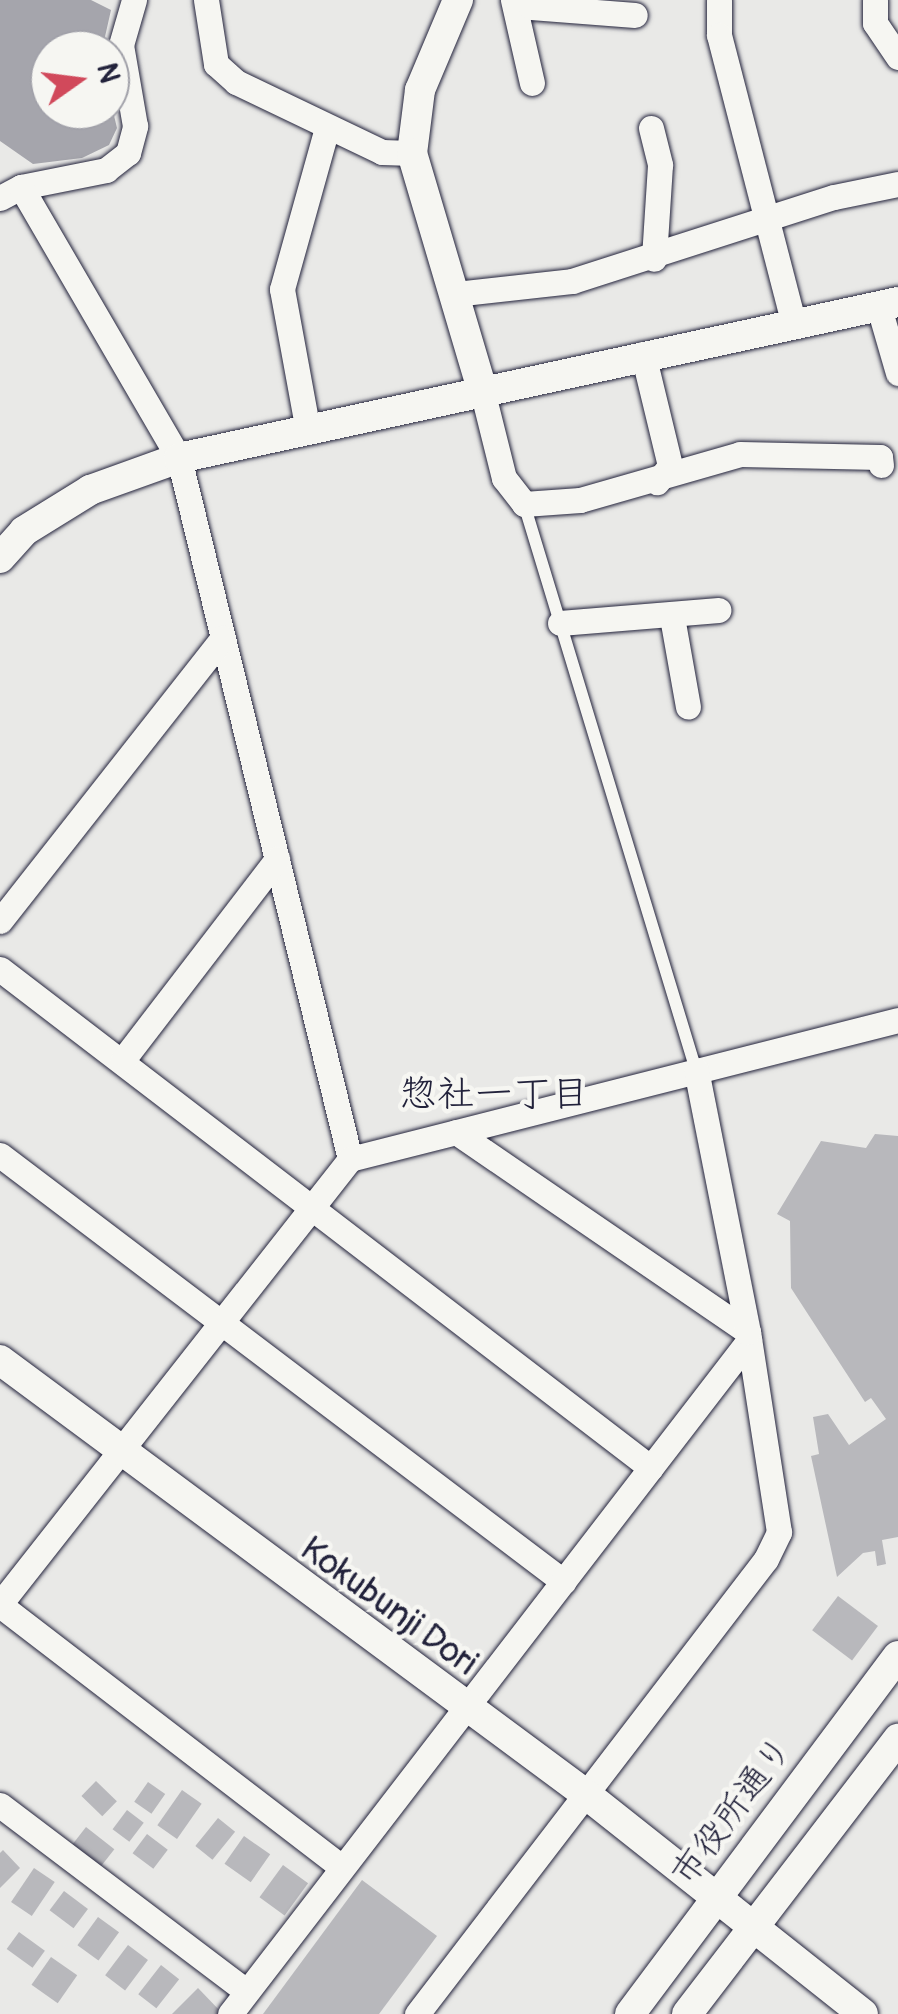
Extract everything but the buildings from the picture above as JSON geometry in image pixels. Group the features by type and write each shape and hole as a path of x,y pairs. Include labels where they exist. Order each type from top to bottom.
{"street":[{"path":"132,0 121,45 135,126 128,153 106,170 11,192 179,458 350,1159"},
{"path":"206,0 216,64 236,82 382,152 412,153"},
{"path":"458,0 420,90 412,153 504,478 524,504 580,500 657,482 740,454 880,457 881,466"},
{"path":"532,83 514,0 636,15"},
{"path":"720,0 718,36 793,321"},
{"path":"875,0 875,23 898,57"},
{"path":"308,431 282,300 327,128"},
{"path":"651,128 660,165 654,259"},
{"path":"455,294 572,281 654,259 764,220 898,184"},
{"path":"0,558 24,531 90,490 179,458 793,321 888,303 898,373"},
{"path":"643,354 670,466 657,482"},
{"path":"560,623 672,618 718,610"},
{"path":"672,618 688,707"},
{"path":"0,921 222,638"},
{"path":"122,1062 277,860"},
{"path":"0,969 651,1468"},
{"path":"341,1868 0,1604 350,1159 898,1020"},
{"path":"417,2014 766,1559 778,1532 749,1336 696,1070"},
{"path":"456,1132 749,1336"},
{"path":"0,1155 564,1582"},
{"path":"230,2014 749,1336"},
{"name":"Kokubunji Dori","path":"0,1360 117,1451 587,1796 864,2014"},
{"name":"市役所通り","path":"630,2014 713,1896 898,1656"},
{"path":"687,2014 898,1739"},
{"path":"0,1806 246,1991"}],"lane":[{"path":"524,504 696,1070"}],"shaded area":[{"path":"0,0 91,0 111,10 106,30 30,30 30,130 116,130 109,145 82,158 33,164 0,141"}],"district":[{"name":"惣社一丁目","path":"494,1095"}]}
